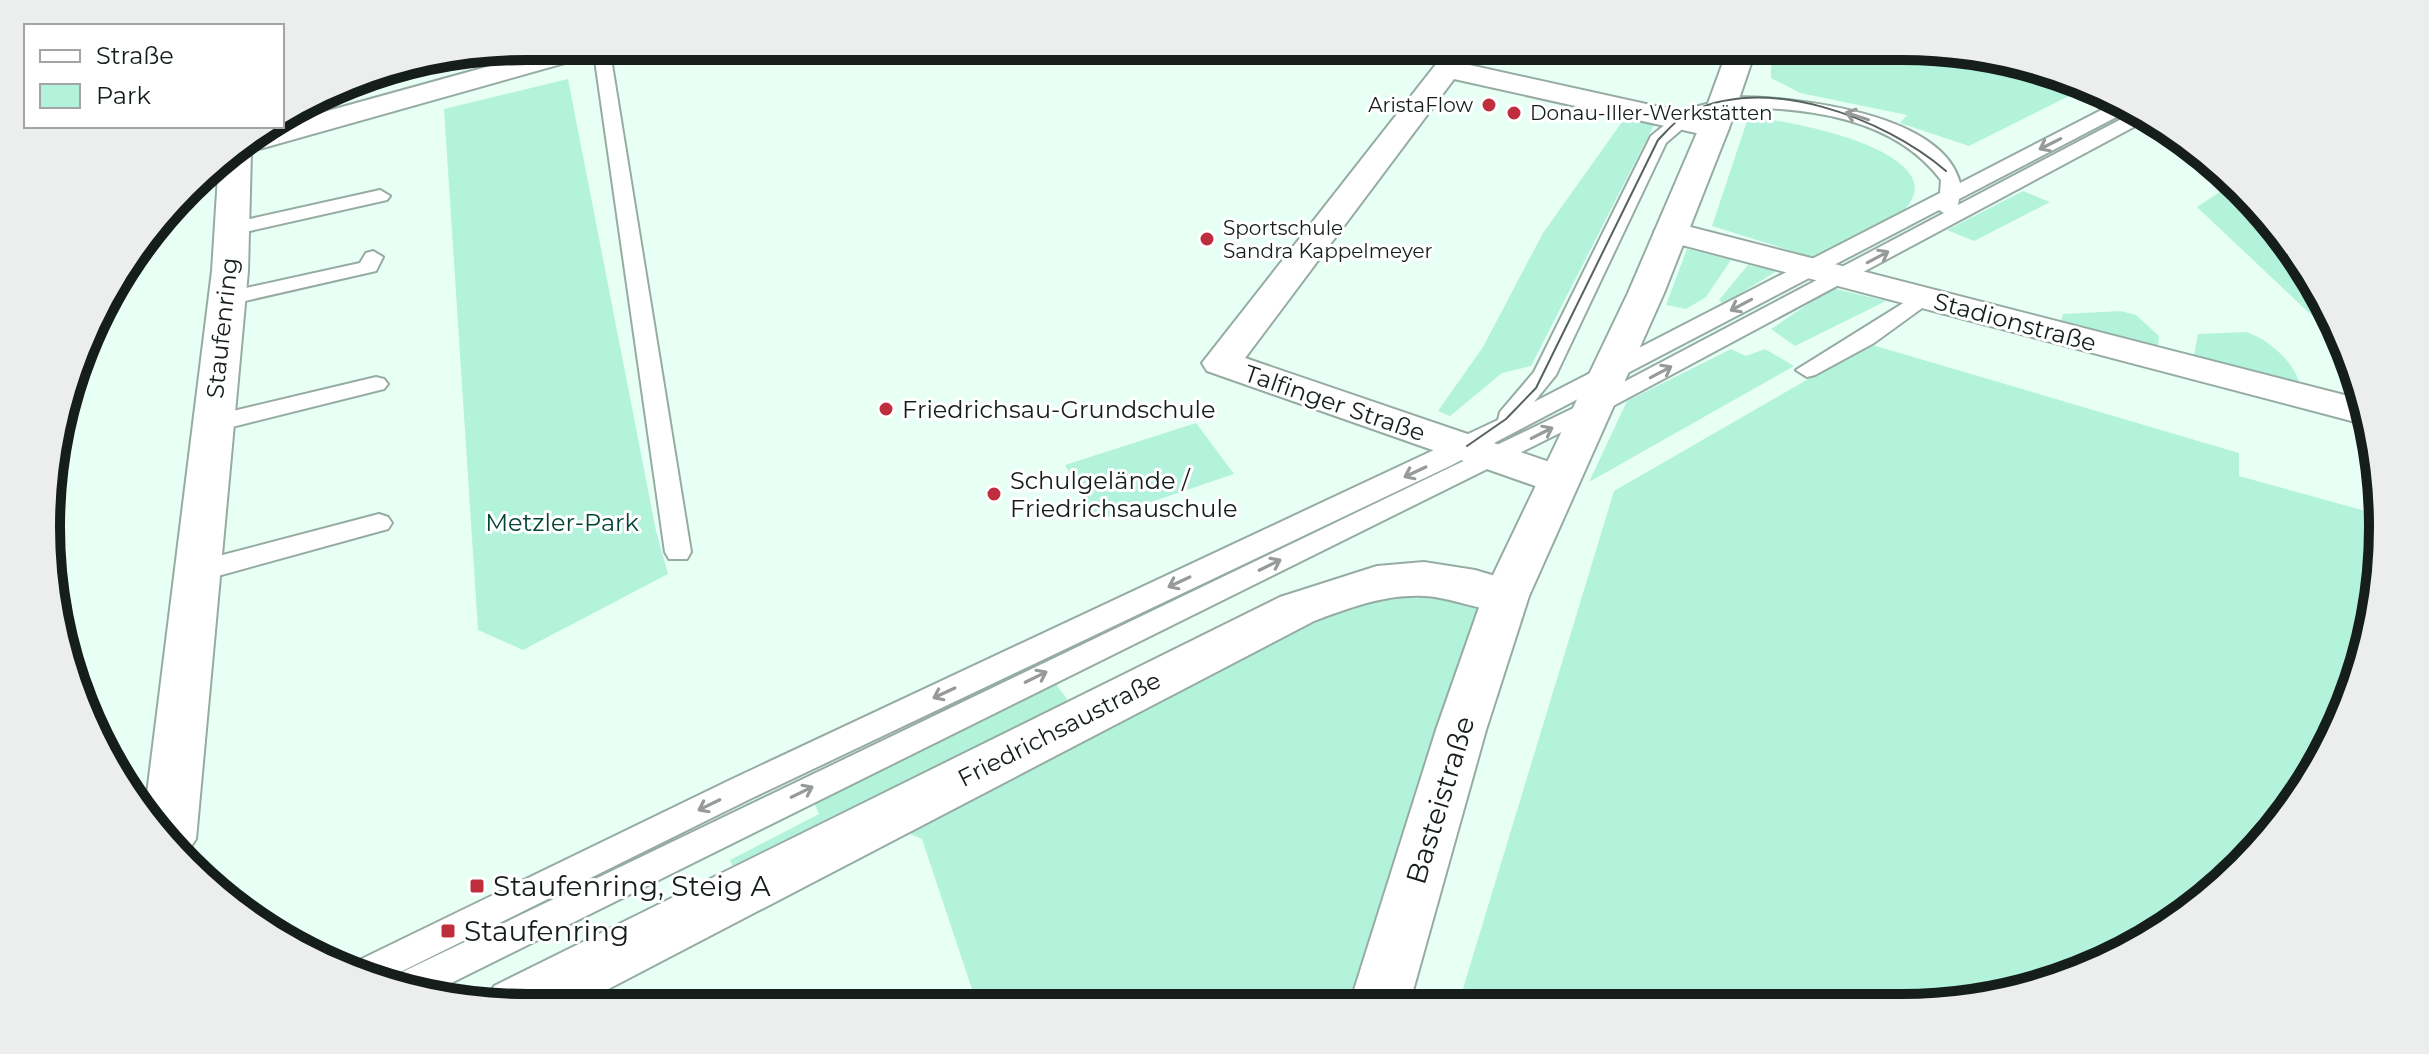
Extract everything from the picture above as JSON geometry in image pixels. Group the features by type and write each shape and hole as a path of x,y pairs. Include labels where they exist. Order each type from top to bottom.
{"street":[{"path":"275,135 544,60"},
{"path":"1506,596 1671,232 1719,116 1738,60"},
{"name":"Talfinger Straße","path":"1558,480 1221,363 1447,69 1676,120 1719,116"},
{"name":"Staufenring","path":"170,828 227,299 235,164"},
{"name":"Stadionstraße","path":"1671,232 2354,410"},
{"name":"Friedrichsaustraße","path":"539,994 1297,609 1366,584 1397,579 1460,581 1506,596"},
{"name":"Basteistraße","path":"1383,994 1461,730 1506,596"}],"lane":[{"path":"603,60 678,552"},
{"path":"1719,116 1789,102 1852,114 1914,142 1946,171 1954,194 1946,211 1915,237"},
{"path":"374,968 739,790 1600,391 1825,273 1954,194 2114,111"},
{"path":"1474,451 1536,388 1658,140 1676,120"},
{"path":"420,981 988,700 1474,451 1600,391 1825,273 1915,237 2132,121"},
{"path":"232,229 380,196"},
{"path":"227,299 369,267 373,257"},
{"path":"1807,370 1866,338 1921,298"},
{"path":"212,424 376,384"},
{"path":"196,572 379,523"}],"green space":[{"path":"1771,60 1933,61 1993,69 2074,93 1969,146 1900,123 1907,115 1800,93 1771,78"},
{"name":"Metzler-Park","path":"568,79 656,531 668,574 523,650 478,630 444,109"},
{"path":"1748,118 1827,131 1888,155 1908,171 1915,189 1905,209 1811,257 1712,226"},
{"path":"1636,119 1655,123 1531,366 1502,373 1450,416 1438,411 1483,347 1543,233 1622,122"},
{"path":"2224,189 2272,243 2324,327 2197,207"},
{"path":"2023,191 2050,202 1974,241 1947,230"},
{"path":"1687,249 1731,260 1706,297 1686,309 1666,305"},
{"path":"1748,265 1777,271 1723,304 1719,300"},
{"path":"1832,288 1886,301 1795,346 1771,329"},
{"path":"2121,311 2136,315 2159,336 2158,346 2061,321 2063,314"},
{"path":"2246,332 2278,352 2292,367 2299,382 2194,355 2198,334"},
{"path":"1869,344 2239,453 2239,476 2369,512 2365,588 2344,677 2321,734 2290,786 2253,835 2210,878 2161,915 2109,946 2023,978 1933,993 1461,994 1614,491"},
{"path":"1731,349 1746,356 1765,349 1794,366 1589,482 1627,401"},
{"path":"1196,423 1234,474 1098,520 1065,465"},
{"path":"1334,594 1506,596 1383,994 974,994 922,839 880,821"},
{"path":"1053,680 1069,702 736,873 730,860 819,814 813,800"}],"tram line":[{"path":"1467,446 1506,419 1536,388 1658,140 1685,115 1716,103 1750,98 1786,99 1857,118 1890,134 1946,171"}],"place":[{"name":"AristaFlow","path":"1489,105"},
{"name":"Donau-Iller-Werkstätten","path":"1514,113"},
{"name":"Sportschule Sandra Kappelmeyer","path":"1207,239"},
{"name":"Friedrichsau-Grundschule","path":"886,409"},
{"name":"Schulgelände / Friedrichsauschule","path":"994,494"},
{"name":"Staufenring, Steig A","path":"477,886"},
{"name":"Staufenring","path":"448,931"}]}
